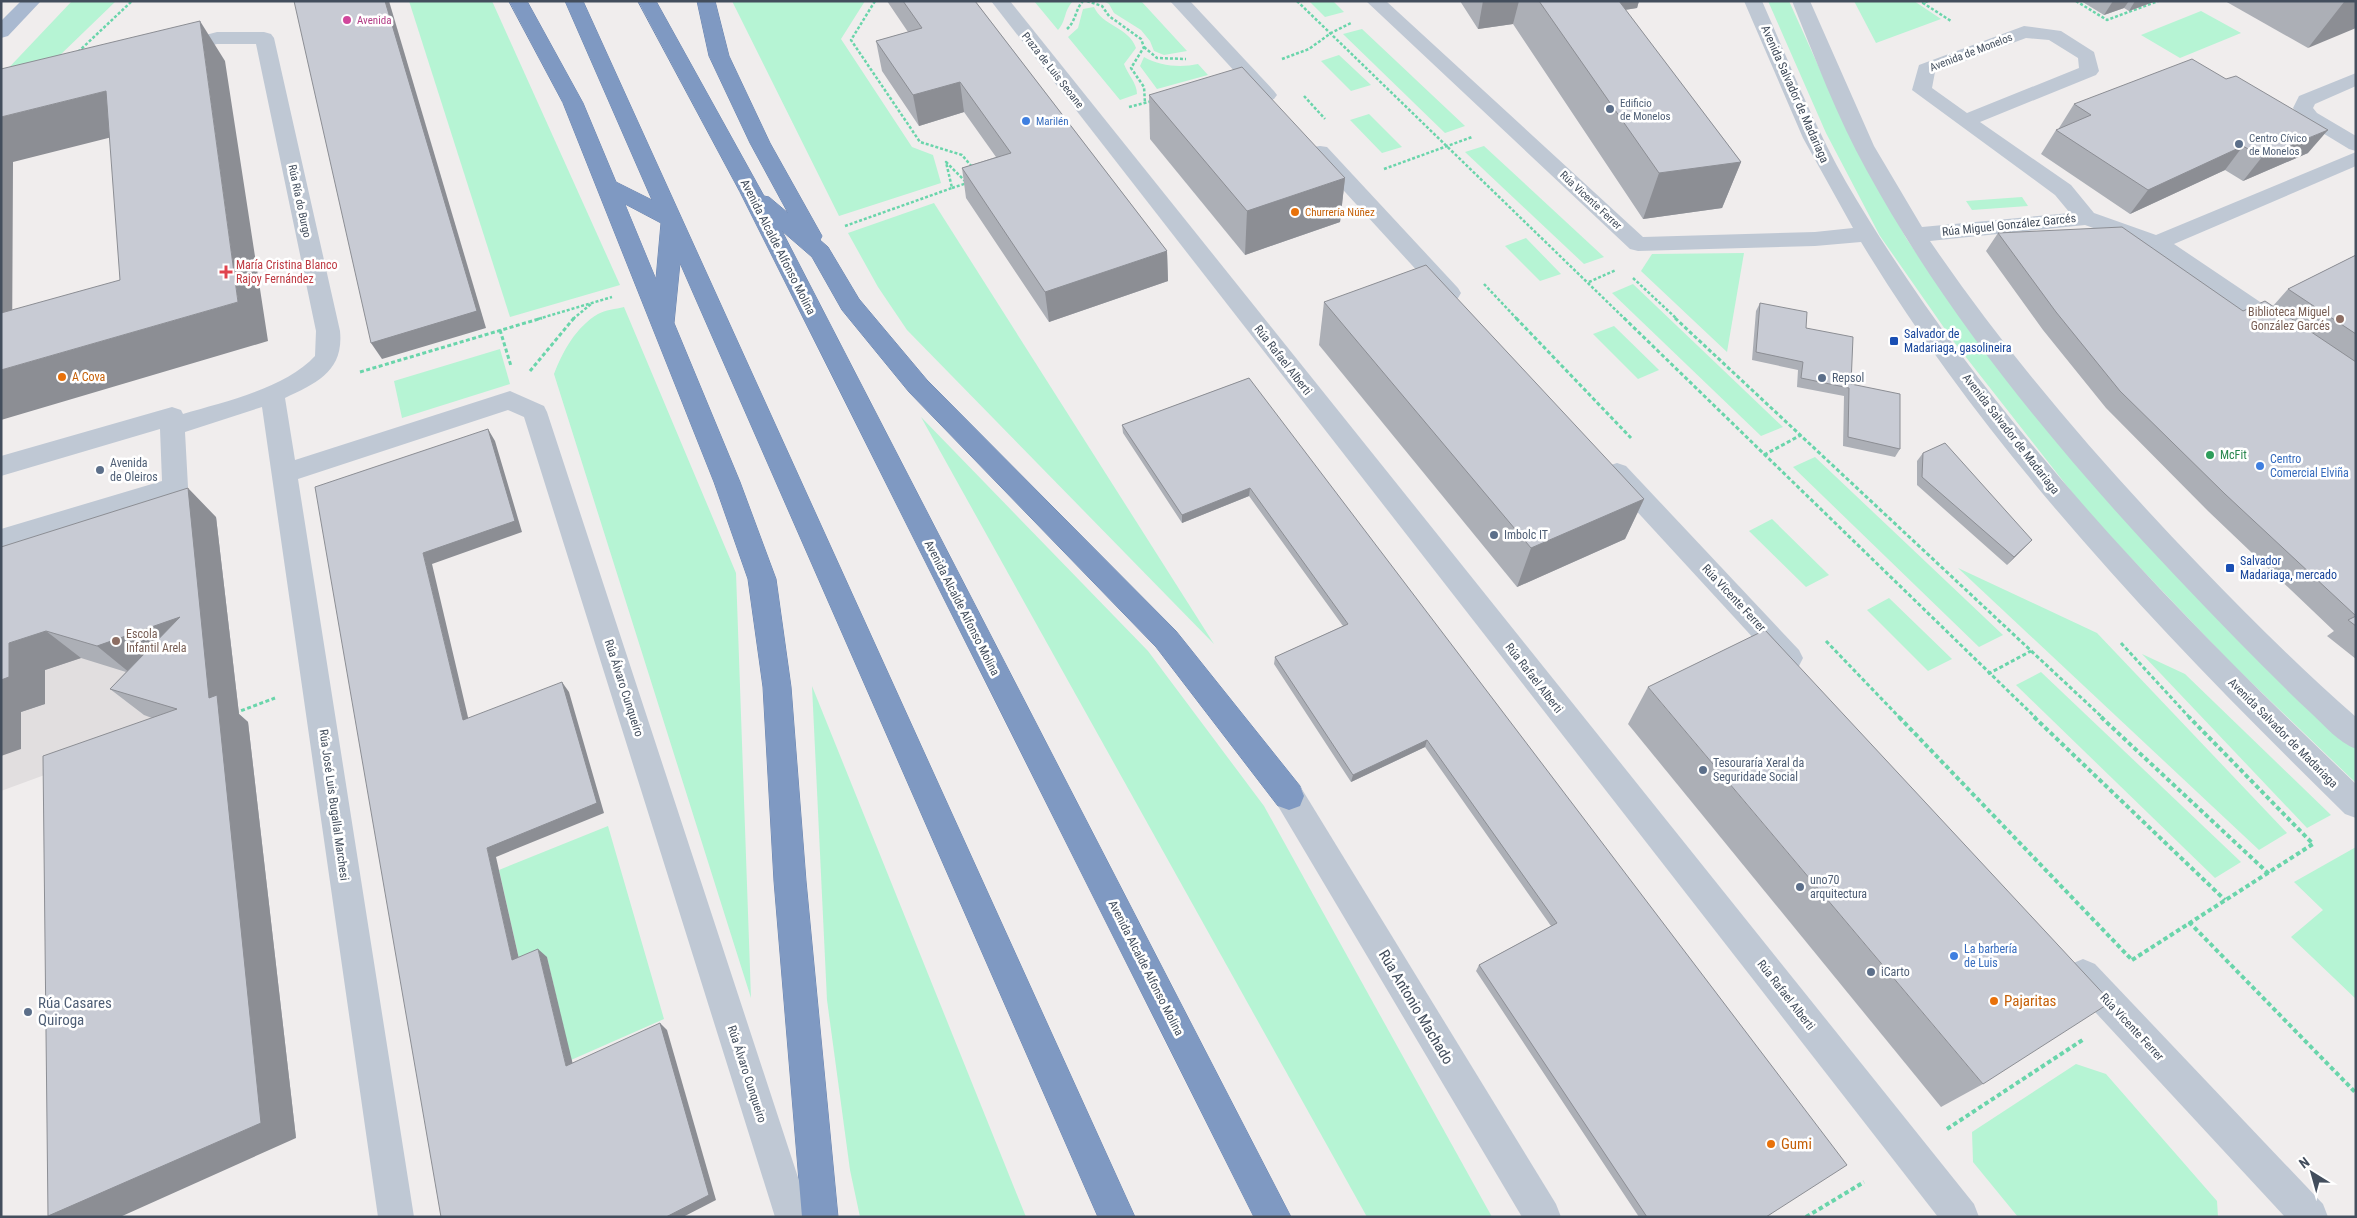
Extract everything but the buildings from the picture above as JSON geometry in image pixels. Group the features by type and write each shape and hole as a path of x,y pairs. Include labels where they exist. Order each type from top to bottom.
{"highway":[{"path":"518,1 573,103 726,482 762,580 777,687 790,881 820,1217"},
{"path":"574,1 1118,1217"},
{"name":"Avenida Alcalde Alfonso Molina","path":"647,1 751,192 1273,1217"},
{"path":"706,1 719,56 760,143 850,304 918,386 1166,639 1289,796"},
{"path":"760,143 751,192 820,252"},
{"path":"606,186 672,219"},
{"path":"663,325 672,219"}],"main road":[{"path":"1,32 32,1"}],"street":[{"name":"Praza de Luis Seoane","path":"1000,1 1107,139"},
{"path":"1179,1 1286,115"},
{"name":"Rúa Vicente Ferrer","path":"1375,1 1638,244 1816,239 1867,234"},
{"name":"Avenida Salvador de Madariaga","path":"1753,1 1821,155 1867,234 1928,326 1993,415 2076,516 2198,648 2356,804"},
{"path":"1801,1 1855,127 1888,191 1990,343 2049,418 2121,500 2302,688 2356,736"},
{"name":"Avenida de Monelos","path":"2024,32 2054,36 2087,56 2089,71 1967,120 1922,90 1926,68 2024,32"},
{"name":"Rúa Ría do Burgo","path":"157,53 217,38 264,38 330,347 324,363 302,378 272,394"},
{"path":"2356,79 2306,100 2303,108 2310,118 2356,145"},
{"path":"1967,120 2063,190 2086,218"},
{"path":"1306,137 1466,310"},
{"name":"Rúa Rafael Alberti","path":"1107,139 1961,1217"},
{"path":"2157,244 2356,158"},
{"name":"Rúa Miguel González Garcés","path":"1916,235 2086,218 2157,244 2302,342"},
{"path":"172,427 272,394"},
{"name":"Rúa José Luis Bugallal Marchesi","path":"272,394 396,1217"},
{"name":"Rúa Álvaro Cunqueiro","path":"285,473 510,400 535,412 793,1217"},
{"path":"1,466 172,416 175,487 1,540"},
{"name":"Rúa Vicente Ferrer","path":"1599,453 1808,679"},
{"name":"Rúa Antonio Machado","path":"1289,796 1543,1217"},
{"name":"Rúa Vicente Ferrer","path":"2066,956 2310,1217"}],"path":[{"path":"72,56 80,51 132,1"},
{"path":"875,1 851,40 920,142 962,155 976,172"},
{"path":"1066,31 1071,27 1076,9 1083,1"},
{"path":"1087,1 1102,6 1109,16 1141,39 1146,53 1156,59 1194,58"},
{"path":"1297,1 1988,674 2225,900"},
{"path":"1928,1 1923,3 1951,22"},
{"path":"2076,1 2107,20 2158,1"},
{"path":"1281,60 1309,50 1331,34 1353,22"},
{"path":"1144,47 1131,68 1144,87 1145,103"},
{"path":"1122,110 1153,100"},
{"path":"1376,172 1480,134"},
{"path":"952,188 946,162 968,183"},
{"path":"843,226 974,180"},
{"path":"1629,274 2269,874"},
{"path":"355,373 613,297"},
{"path":"529,372 568,323 594,302"},
{"path":"500,330 506,349"},
{"path":"1764,455 1800,435"},
{"path":"2121,643 2161,688 2312,844 2269,874 2189,922 2126,964"},
{"path":"1988,674 2031,650"},
{"path":"228,715 275,698"},
{"path":"2189,922 2356,1092"},
{"path":"1941,1134 2089,1037"},
{"path":"1806,1217 1864,1182"}],"shaded area":[{"name":"Escola Infantil Arela","path":"216,517 234,671 216,677 175,727 1,791 1,587"}],"green space":[{"path":"72,1 116,1 57,58 1,76"},
{"path":"409,1 492,1 620,285 510,317"},
{"path":"732,1 865,1 841,39 912,147 933,155 941,183 839,216"},
{"path":"1034,1 1073,1 1058,30"},
{"path":"1103,1 1141,1 1187,51 1164,55 1154,51 1150,41 1141,30 1114,13 1109,4"},
{"path":"1309,1 1333,1 1344,12 1325,17"},
{"path":"1768,1 1789,1 1845,125 1906,238 1978,342 2356,748 2356,783 2230,662 2089,514 1954,342 1880,236 1826,133"},
{"path":"1854,1 1914,1 1941,19 1876,43"},
{"path":"1094,7 1103,18 1128,35 1133,41 1136,48 1124,64 1136,86 1137,94 1120,100 1068,37 1078,28 1083,9"},
{"path":"2201,11 2241,33 2180,58 2141,35"},
{"path":"1362,29 1465,126 1445,133 1343,34"},
{"path":"1339,55 1371,85 1351,91 1321,61"},
{"path":"1144,57 1170,65 1198,64 1208,75 1157,89 1140,66"},
{"path":"1369,114 1402,147 1382,153 1350,120"},
{"path":"1484,146 1604,257 1584,264 1465,152"},
{"path":"2022,197 2028,206 1972,210 1966,201"},
{"path":"934,203 1214,644 907,330 878,287 848,233"},
{"path":"1526,238 1561,274 1540,281 1505,246"},
{"path":"1744,253 1727,352 1641,271 1652,254"},
{"path":"1633,284 1783,427 1761,436 1612,293"},
{"path":"624,307 736,573 751,998 554,374 571,340 590,319 601,313"},
{"path":"1614,326 1659,370 1638,379 1593,334"},
{"path":"500,349 510,384 402,418 394,381"},
{"path":"921,417 1148,651 1264,806 1492,1217 1367,1217"},
{"path":"1815,457 2003,635 1979,647 1793,467"},
{"path":"1772,519 1829,575 1806,587 1749,531"},
{"path":"1958,568 2097,633 2287,833 2259,850"},
{"path":"1889,598 1952,659 1928,671 1867,610"},
{"path":"2142,654 2185,674 2331,815 2307,828"},
{"path":"2041,672 2241,862 2215,878 2016,685"},
{"path":"812,686 1026,1217 860,1217 850,1170 827,1000"},
{"path":"608,826 664,1019 571,1060 547,957 521,968 499,870"},
{"path":"2356,847 2356,999 2291,937 2323,910 2294,882"},
{"path":"2076,1064 2106,1074 2217,1201 2218,1217 2018,1217 1973,1162 1972,1132"}],"place":[{"name":"Avenida","path":"347,20"},
{"name":"Edificio de Monelos","path":"1610,109"},
{"name":"Marilén","path":"1026,121"},
{"name":"Centro Cívico de Monelos","path":"2239,144"},
{"name":"Churrería Núñez","path":"1295,212"},
{"name":"María Cristina Blanco Rajoy Fernández","path":"226,272"},
{"name":"Biblioteca Miguel González Garcés","path":"2340,319"},
{"name":"Salvador de Madariaga, gasolineira","path":"1894,341"},
{"name":"A Cova","path":"62,377"},
{"name":"Repsol","path":"1822,378"},
{"name":"McFit","path":"2210,455"},
{"name":"Centro Comercial Elviña","path":"2260,466"},
{"name":"Avenida de Oleiros","path":"100,470"},
{"name":"Imbolc IT","path":"1494,535"},
{"name":"Salvador Madariaga, mercado","path":"2230,568"},
{"name":"Escola Infantil Arela","path":"116,641"},
{"name":"Tesouraría Xeral da Seguridade Social","path":"1703,770"},
{"name":"uno70 arquitectura","path":"1800,887"},
{"name":"La barbería de Luis","path":"1954,956"},
{"name":"iCarto","path":"1871,972"},
{"name":"Pajaritas","path":"1994,1001"},
{"name":"Rúa Casares Quiroga","path":"28,1012"},
{"name":"Gumi","path":"1771,1144"}]}
